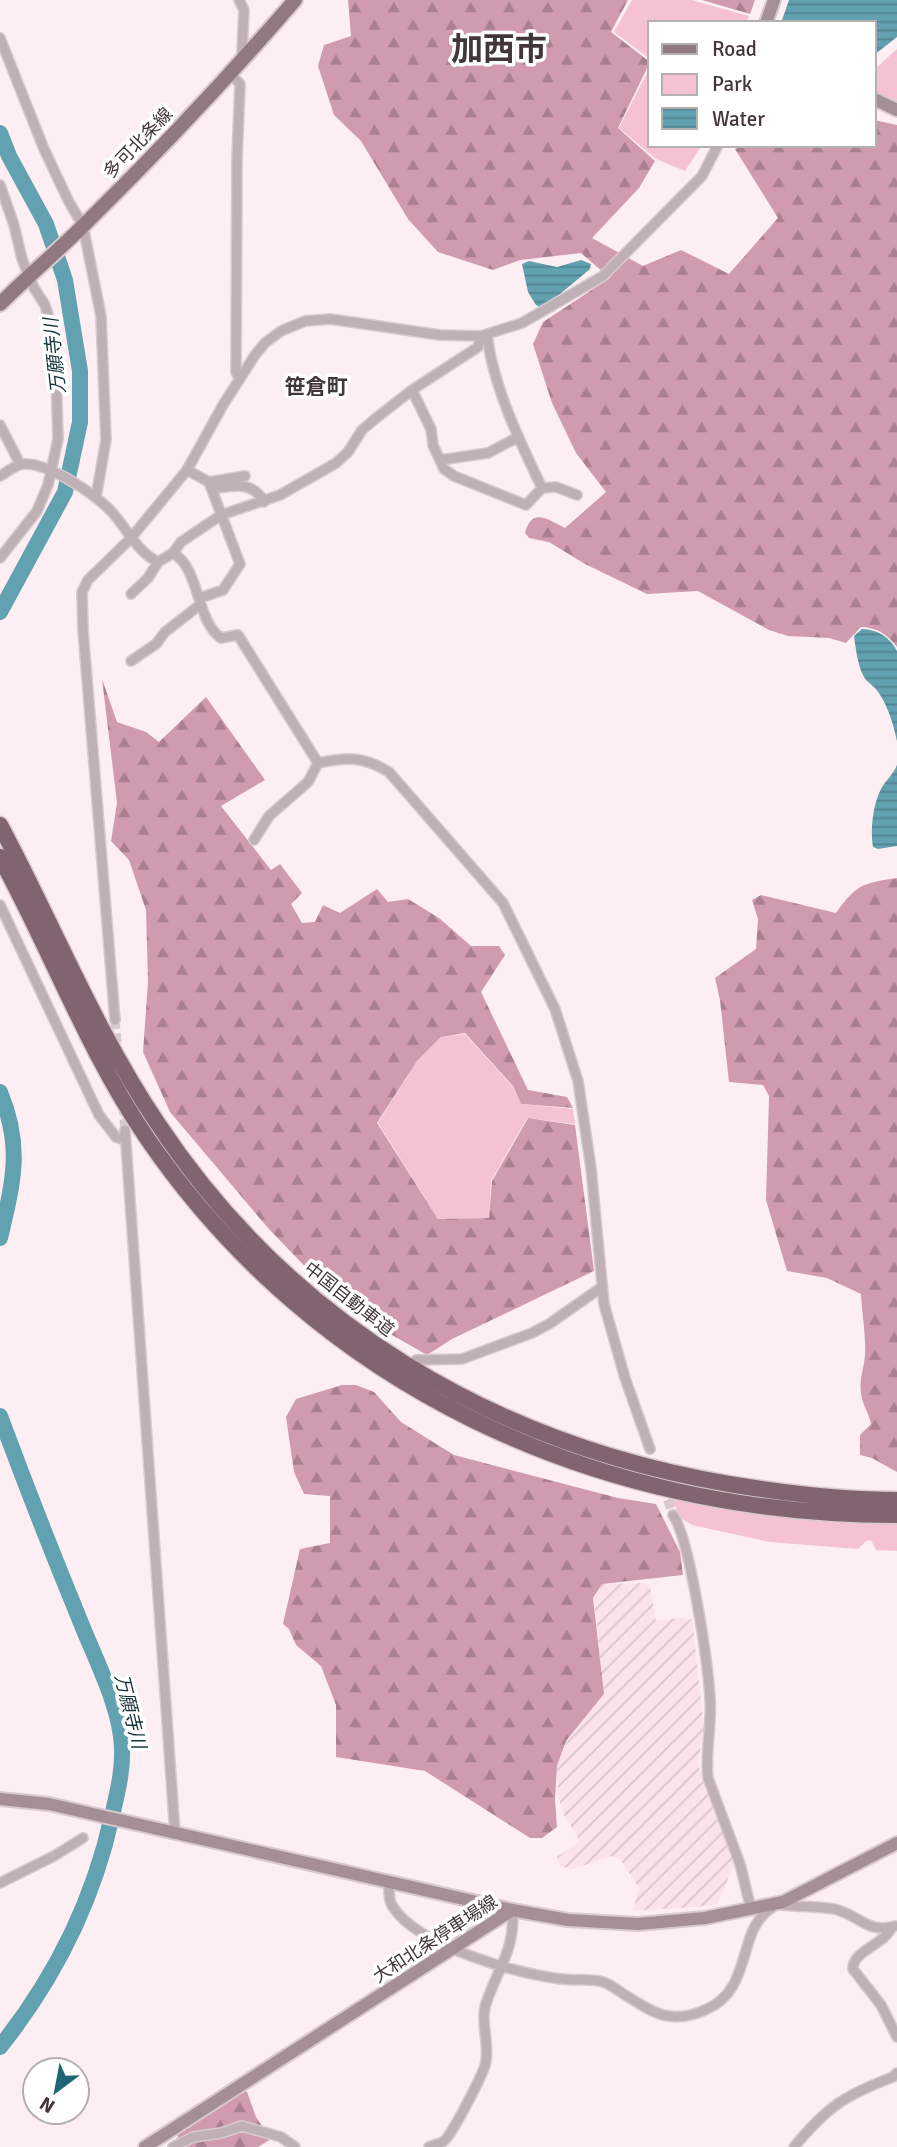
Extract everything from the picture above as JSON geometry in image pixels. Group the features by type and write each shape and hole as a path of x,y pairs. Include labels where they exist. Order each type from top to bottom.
{"highway":[{"name":"中国自動車道","path":"0,825 102,1028 157,1124 188,1167 237,1225 299,1286 342,1322 384,1352 479,1406 583,1448 635,1464 747,1487 817,1496 897,1500"},
{"name":"中国自動車道","path":"0,857 89,1038 145,1135 175,1177 224,1236 288,1299 331,1334 386,1373 463,1416 577,1463 695,1494 817,1511 897,1515"}],"main road":[{"name":"多可北条線","path":"0,304 80,229 231,74 295,0"},
{"path":"767,21 774,0"},
{"path":"876,100 897,110"},
{"path":"0,1800 49,1804 512,1910"},
{"name":"大和北条停車場線","path":"147,2147 512,1910 568,1920 638,1924 705,1918 778,1903 897,1843"}],"street":[{"path":"239,0 244,10 242,53 245,58"},
{"path":"0,38 44,149 80,229 101,316 106,440 92,495"},
{"path":"231,74 240,84 236,372 240,379"},
{"path":"115,1020 83,630 82,592 88,580 131,538 187,470 240,379 265,343 281,331 304,321 330,319 440,335 484,335 522,323 603,276 702,176 717,147"},
{"path":"0,185 55,338 58,439 54,472 37,512 0,558"},
{"path":"131,594 148,578 158,562 220,515 281,495 336,463 348,452 362,430 412,390 478,347 484,335"},
{"path":"484,335 518,437 542,488"},
{"path":"412,390 431,429 433,445 444,469 454,476 526,505 542,488 556,487 577,495"},
{"path":"0,425 20,464"},
{"path":"440,460 488,453 518,437"},
{"path":"0,476 20,464 54,472 92,495 112,512 131,538 150,558 158,562"},
{"path":"187,470 210,485 245,484 259,493 264,502"},
{"path":"210,485 245,476"},
{"path":"131,661 156,644 165,632 201,601 223,590 240,564 210,485"},
{"path":"173,553 180,557 214,634 221,638 238,635 318,763"},
{"path":"318,763 359,759 372,761 389,772 503,903 555,1009 578,1081 591,1168 602,1287 611,1331 650,1449"},
{"path":"254,840 270,816 308,782 318,763"},
{"path":"0,905 99,1115 116,1137 125,1135 175,1833"},
{"path":"416,1360 462,1359 532,1333 602,1287"},
{"path":"673,1515 679,1524 687,1560 710,1699 706,1763 708,1778 740,1864 751,1909"},
{"path":"0,1883 83,1838"},
{"path":"389,1881 390,1904 403,1920 452,1948 502,1967 562,1979 605,1983 654,2013 671,2017 692,2015 714,2006 730,1992 737,1981 748,1944 760,1920 778,1903 832,1909 876,1929 895,1926"},
{"path":"429,2147 447,2144 484,2071 487,2046 484,2011 510,1948 514,1927 512,1910"},
{"path":"895,1926 888,1935 857,1956 852,1965 881,2005 897,2037"},
{"path":"794,2147 831,2108 857,2091 897,2073"},
{"path":"173,2147 193,2137 221,2133 242,2126 281,2137 295,2147"}],"shaded area":[{"path":"602,1584 650,1585 656,1621 686,1617 687,1620 692,1619 704,1727 698,1764 735,1863 717,1904 633,1911 639,1888 620,1859 612,1856 572,1869 560,1866 557,1857 580,1841 564,1815 558,1796 557,1766 567,1741 604,1695 594,1598"}],"green space":[{"path":"348,0 628,0 611,32 648,60 648,66 618,128 655,161 639,188 592,238 643,266 681,250 729,274 778,218 735,149 876,147 876,120 897,125 897,647 882,632 861,627 846,643 829,638 788,636 769,630 698,591 647,594 585,564 549,542 529,538 525,533 532,520 541,517 565,528 606,492 576,453 552,403 533,344 543,322 610,278 581,253 520,260 493,270 438,252 408,219 361,141 334,115 318,66 324,45 351,36"},
{"path":"632,0 691,0 749,16 747,21 648,21 648,58 614,32"},
{"path":"702,0 755,0 750,14"},
{"path":"897,49 897,105 876,92 876,68"},
{"path":"648,71 648,147 701,147 685,171 656,159 619,128"},
{"path":"102,679 117,722 146,732 159,742 206,697 265,780 221,806 271,870 280,864 302,893 291,904 302,923 315,922 323,905 340,913 377,889 388,902 408,899 439,918 471,946 499,946 505,955 481,992 528,1090 567,1097 573,1108 521,1104 513,1086 465,1033 441,1037 417,1061 377,1123 438,1219 489,1218 492,1181 528,1118 575,1125 594,1271 452,1339 427,1355 373,1324 318,1280 268,1228 170,1112 143,1052 148,982 146,910 129,860 111,841 117,803"},
{"path":"897,878 897,1472 872,1458 860,1455 860,1435 871,1424 861,1388 865,1347 861,1294 827,1278 787,1271 766,1200 769,1096 763,1085 729,1082 715,978 756,949 758,919 752,900 761,895 836,913 849,896 861,887"},
{"path":"465,1034 513,1087 521,1104 573,1109 575,1124 527,1118 491,1181 489,1218 438,1219 378,1123 417,1061 441,1037"},
{"path":"342,1385 356,1385 374,1392 401,1422 454,1455 618,1498 656,1504 680,1552 683,1575 602,1584 593,1598 604,1694 566,1741 557,1766 557,1827 542,1838 530,1838 425,1771 336,1757 336,1705 321,1666 296,1645 289,1629 283,1624 300,1549 330,1543 330,1496 304,1494 294,1472 286,1417 296,1399"},
{"path":"667,1496 831,1519 897,1522 897,1551 876,1550 871,1540 858,1549 770,1542 692,1525 681,1518"},
{"path":"242,2090 247,2092 256,2117 271,2139 258,2147 168,2147 178,2137 176,2132"}],"water":[{"path":"789,0 897,0 897,37 876,53 876,21 782,21"},
{"path":"581,260 591,264 590,269 548,304 540,307 536,305 528,292 522,264 529,261 557,267"},
{"path":"862,629 882,635 897,651 897,741 886,706 875,688 863,676 859,665 854,636"},
{"path":"897,765 897,846 878,849 873,847 872,840 874,809 881,789"}],"waterway":[{"name":"万願寺川","path":"0,133 9,156 46,224 65,280 80,371 80,422 65,492 0,612"},
{"name":"万願寺川","path":"0,1092 12,1130 14,1148 12,1182 0,1238"},
{"name":"万願寺川","path":"0,1416 113,1701 121,1733 122,1757 118,1791 104,1848 83,1909 55,1966 0,2047"}],"tunnel":[{"path":"115,1020 118,1050"},
{"path":"123,1106 125,1130"},
{"path":"663,1487 673,1515"}],"district":[{"name":"加西市","path":"499,49"},
{"name":"笹倉町","path":"316,387"}]}
